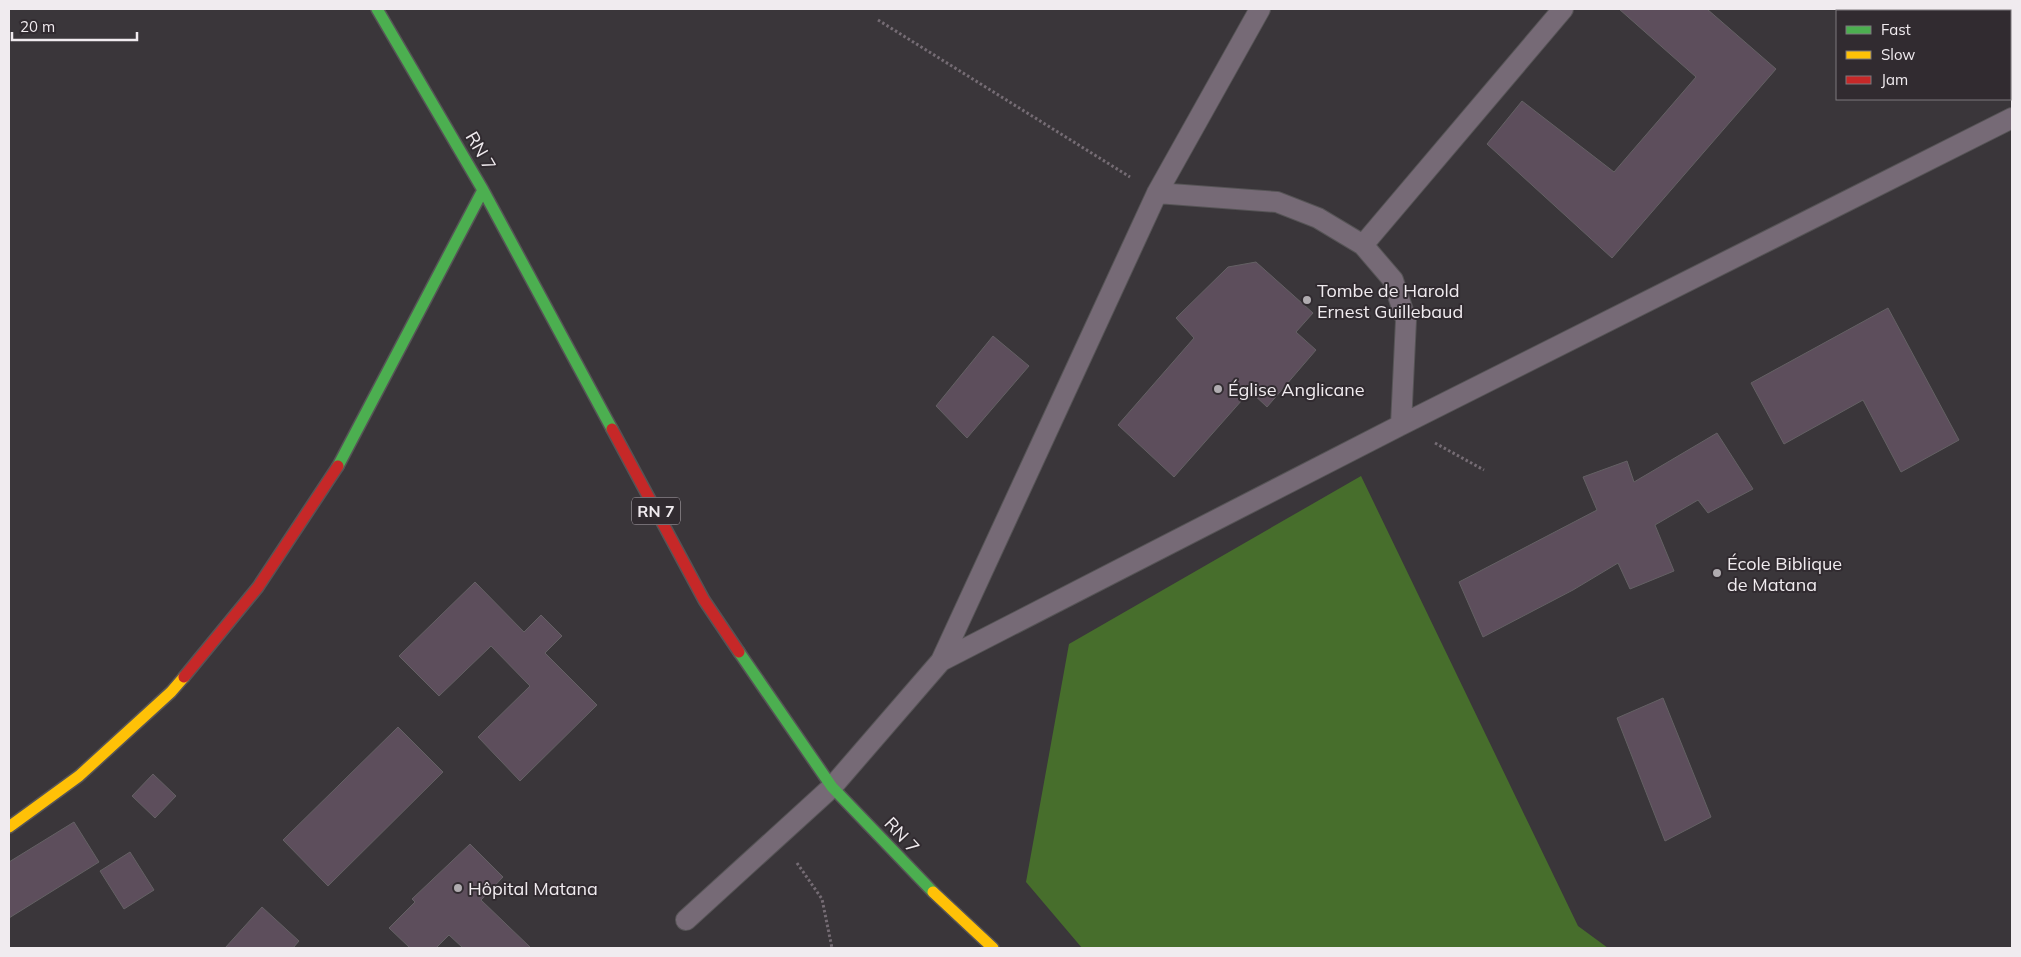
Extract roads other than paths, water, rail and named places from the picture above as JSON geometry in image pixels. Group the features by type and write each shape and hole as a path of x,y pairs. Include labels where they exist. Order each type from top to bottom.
{"main road":[{"name":"RN 7","path":"377,9 484,190 704,600 832,787 938,898 992,948"},
{"path":"9,827 79,776 171,692 258,587 339,464 484,190"}],"lane":[{"path":"686,920 832,787 941,662 1157,193 1260,9"},
{"path":"1363,245 1563,9"},
{"path":"941,662 1401,425 2012,118"},
{"path":"1157,193 1277,202 1318,218 1363,245 1393,280 1406,320 1401,425"}],"place":[{"name":"Tombe de Harold Ernest Guillebaud","path":"1307,300"},
{"name":"Église Anglicane","path":"1218,389"},
{"name":"École Biblique de Matana","path":"1717,573"},
{"name":"Hôpital Matana","path":"458,888"}]}
